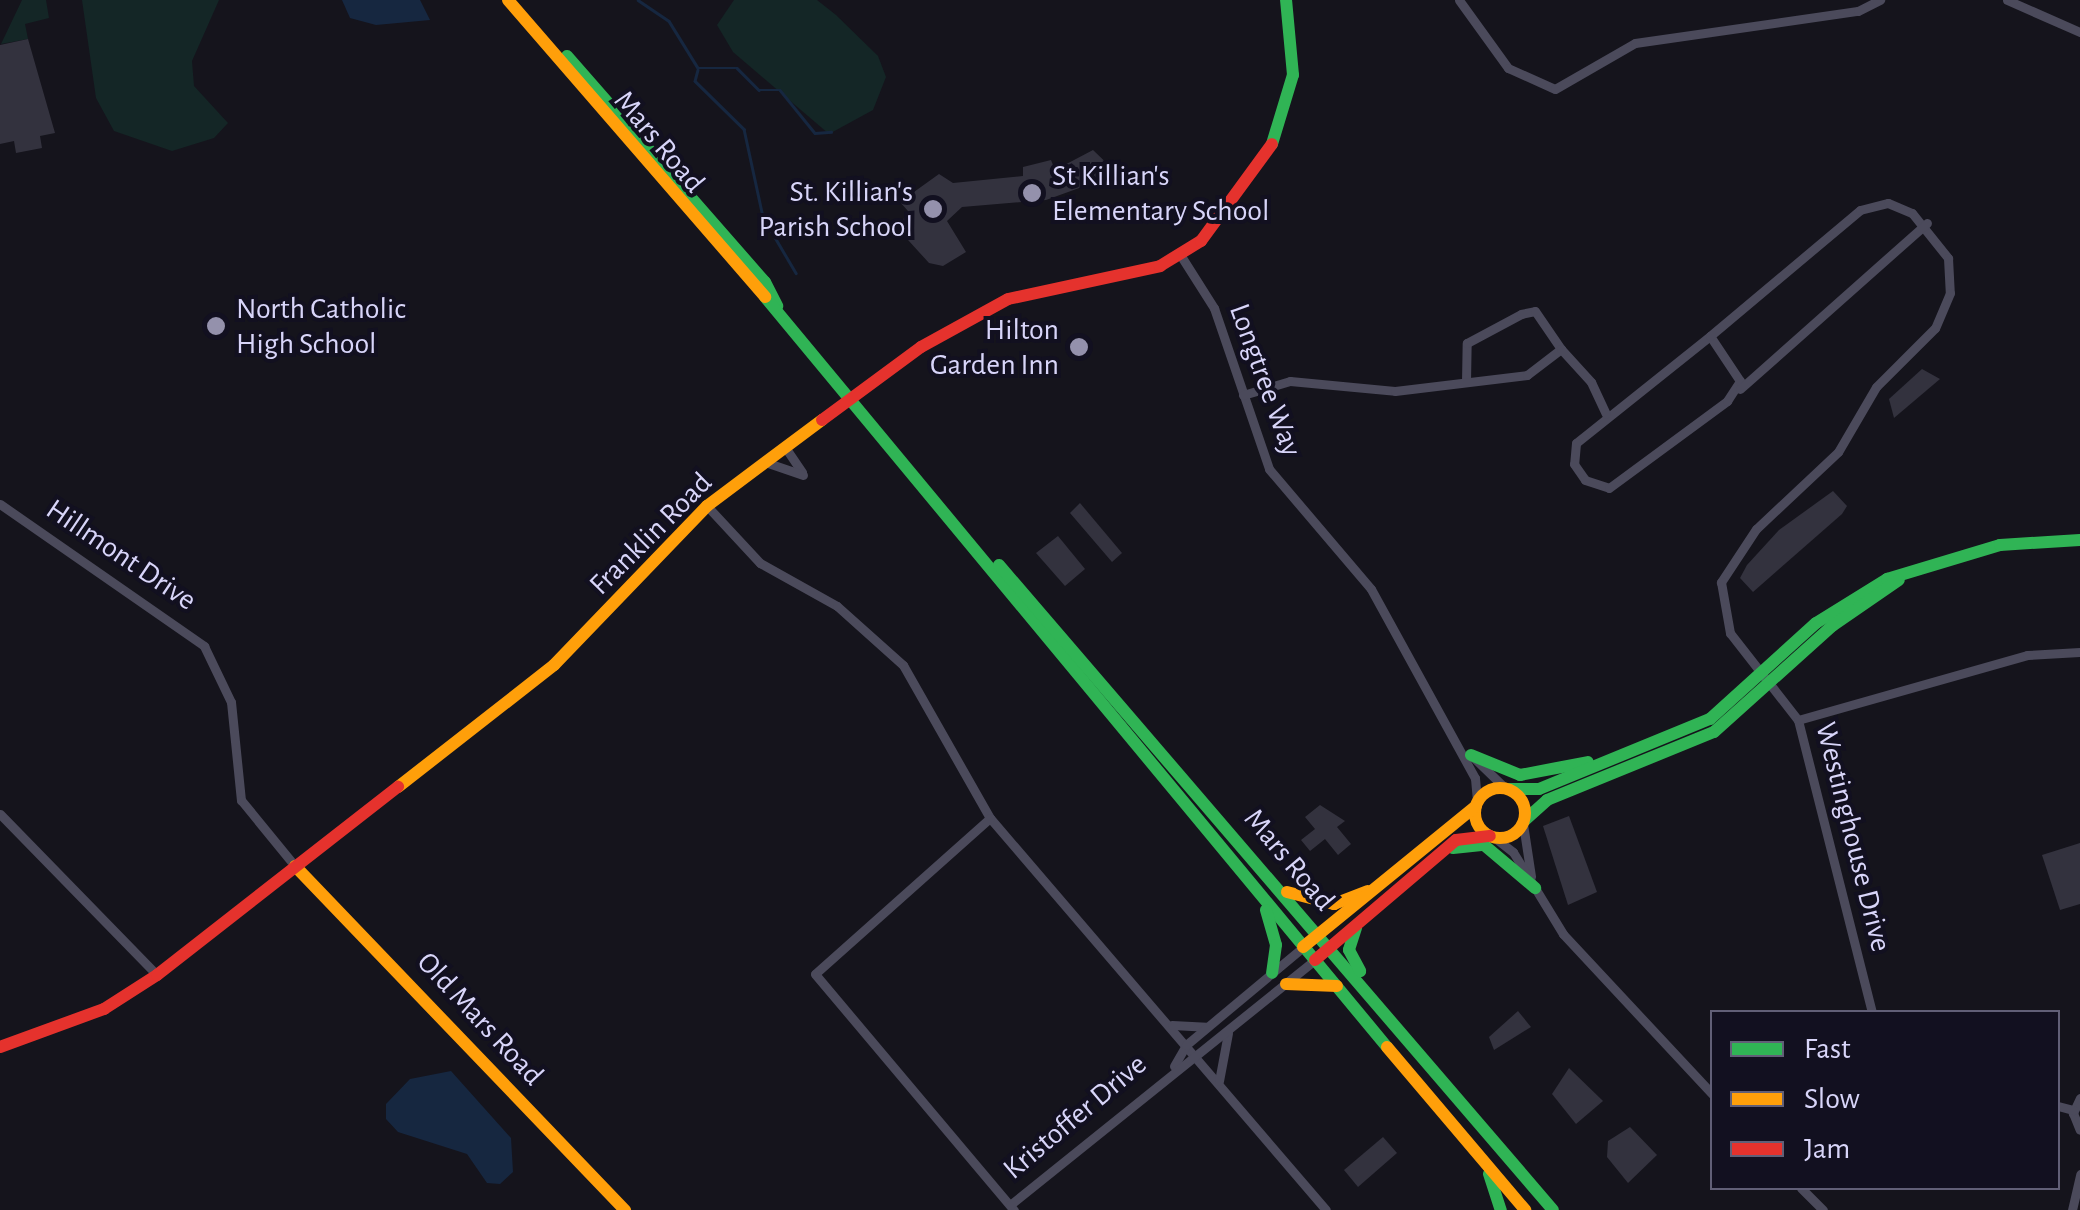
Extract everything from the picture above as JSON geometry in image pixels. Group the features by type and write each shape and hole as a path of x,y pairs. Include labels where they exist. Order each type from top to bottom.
{"street":[{"name":"Mars Road","path":"508,0 754,292 778,310 981,549 1264,901 1524,1210"},
{"name":"Mars Road","path":"518,0 766,282 778,310"},
{"name":"Franklin Road","path":"0,1046 104,1009 157,975 554,665 707,506 935,338 1008,299 1180,256 1226,213 1278,136 1292,75 1286,0"},
{"path":"1458,0 1508,68 1544,88 1572,83 1636,44 1858,11 1880,0"},
{"path":"2007,0 2080,32"},
{"path":"1888,204 1927,223 1691,433 1598,488 1573,456 1576,442 1606,414 1710,336 1860,210 1888,204"},
{"name":"Westinghouse Drive","path":"1871,1010 1798,720 1730,633 1721,582 1756,529 1838,452 1876,387 1935,328 1950,276 1927,223"},
{"name":"Longtree Way","path":"1180,256 1214,308 1273,476 1341,544 1442,713"},
{"path":"1466,382 1467,343 1520,314 1535,311 1561,349 1591,382 1606,414"},
{"path":"1710,336 1736,372 1738,390"},
{"path":"1243,395 1290,381 1395,391 1527,375 1561,349"},
{"path":"768,463 803,475 787,450"},
{"name":"Hillmont Drive","path":"0,504 166,612 204,646 231,702 240,800 295,866"},
{"path":"707,506 760,562 837,606 903,665 990,818 1326,1210"},
{"path":"1303,947 1477,804 1507,789 1534,791 1705,737 1834,609 1904,575 2000,545 2080,540"},
{"name":"Mars Road","path":"981,549 1026,589 1550,1209"},
{"path":"1798,720 2027,655 2080,652"},
{"path":"1315,960 1466,835 1492,837 1524,822 1547,800 1686,732 1766,679"},
{"path":"1442,713 1472,756 1523,802 1535,888"},
{"path":"1442,713 1475,778 1477,804 1492,837 1535,888 1564,934 1710,1092"},
{"path":"1472,756 1510,773 1552,773 1686,732"},
{"path":"0,814 157,975"},
{"path":"990,818 815,974 1012,1208"},
{"path":"1442,854 1484,845 1535,888"},
{"name":"Old Mars Road","path":"295,866 624,1210"},
{"path":"1280,888 1322,904 1368,891"},
{"path":"1264,901 1276,945 1272,973"},
{"path":"1356,928 1354,964 1434,1070"},
{"name":"Kristoffer Drive","path":"1012,1208 1172,1068 1186,1045 1303,947"},
{"name":"Kristoffer Drive","path":"1172,1068 1196,1058 1315,960"},
{"path":"1286,984 1337,986"},
{"path":"1166,1021 1208,1026"},
{"path":"1222,1088 1218,1063 1229,1031"},
{"path":"2080,1098 2073,1110 2080,1130"},
{"path":"2060,1107 2073,1110"},
{"path":"1484,1161 1501,1210"},
{"path":"2072,1210 2080,1174"},
{"path":"1803,1190 1823,1210"},
{"path":"1524,1210 1540,1195"}],"shaded area":[{"path":"22,0 46,0 49,18 25,24 28,39 1,44"},
{"path":"82,0 219,0 192,61 194,86 228,123 214,138 172,151 114,131 96,98"},
{"path":"734,0 817,0 836,15 878,56 886,77 873,110 829,134 733,52 717,25"}],"water":[{"path":"342,0 420,0 430,20 376,25 350,18"},
{"path":"451,1071 511,1138 513,1172 500,1184 487,1183 467,1154 398,1132 386,1119 386,1104 410,1079"}],"building":[{"path":"28,39 55,133 40,136 42,148 16,153 14,141 0,144 0,45"},
{"name":"St. Killian's Parish School","path":"1093,150 1118,174 1046,200 962,207 947,221 966,252 943,266 929,263 898,229 908,211 900,202 939,174 953,183 1023,176 1023,167 1051,160 1055,170"},
{"path":"1922,369 1940,379 1894,418 1889,399"},
{"path":"1833,491 1847,506 1842,514 1753,592 1740,578 1747,565 1779,530"},
{"path":"1080,503 1122,553 1112,562 1070,513"},
{"path":"1058,536 1085,569 1065,586 1036,553"},
{"path":"1320,805 1345,821 1337,827 1351,844 1338,855 1325,839 1310,851 1301,840 1315,829 1305,817"},
{"path":"1569,816 1597,892 1568,905 1543,826"},
{"path":"2080,843 2080,904 2060,910 2042,855"},
{"path":"1518,1011 1531,1027 1494,1050 1489,1037"},
{"path":"1569,1068 1603,1101 1576,1124 1552,1094"},
{"path":"1630,1127 1657,1155 1628,1183 1607,1157 1608,1141"},
{"path":"1383,1137 1397,1153 1358,1187 1344,1170"}],"waterway":[{"path":"638,0 669,21 698,68 737,68 759,90 780,90 815,133 831,132"},
{"path":"698,70 695,81 744,129 763,217 796,273"}],"traffic: fast":[{"path":"1272,144 1293,75 1286,0"},
{"path":"567,56 765,282 777,306"},
{"path":"765,297 1387,1047"},
{"path":"1509,789 1539,789 1710,719 1816,623 1887,579 2000,545 2080,540"},
{"path":"999,565 1553,1210"},
{"path":"1525,820 1547,800 1714,732 1832,626 1899,580"},
{"path":"1471,755 1520,775 1588,762"},
{"path":"1453,848 1484,845 1535,888"},
{"path":"1266,910 1276,945 1272,973"},
{"path":"1356,928 1349,950 1360,971"},
{"path":"1489,1174 1501,1210"}],"traffic: slow":[{"path":"508,0 765,297"},
{"path":"398,787 554,665 707,506 822,420"},
{"path":"1500,788 1518,795 1525,813 1518,831 1500,838 1482,831 1475,813 1482,795 1500,788"},
{"path":"1303,947 1476,806"},
{"path":"295,866 625,1210"},
{"path":"1287,892 1334,904 1368,891"},
{"path":"1286,984 1337,986"},
{"path":"1387,1047 1525,1210"}],"traffic: jam":[{"path":"822,420 921,347 1008,299 1160,266 1201,241 1272,144"},
{"path":"0,1047 104,1009 157,975 398,787"},
{"path":"1315,960 1456,840 1490,836"}],"place":[{"name":"St Killian's Elementary School","path":"1032,193"},
{"name":"St. Killian's Parish School","path":"933,209"},
{"name":"North Catholic High School","path":"216,326"},
{"name":"Hilton Garden Inn","path":"1079,347"}]}
